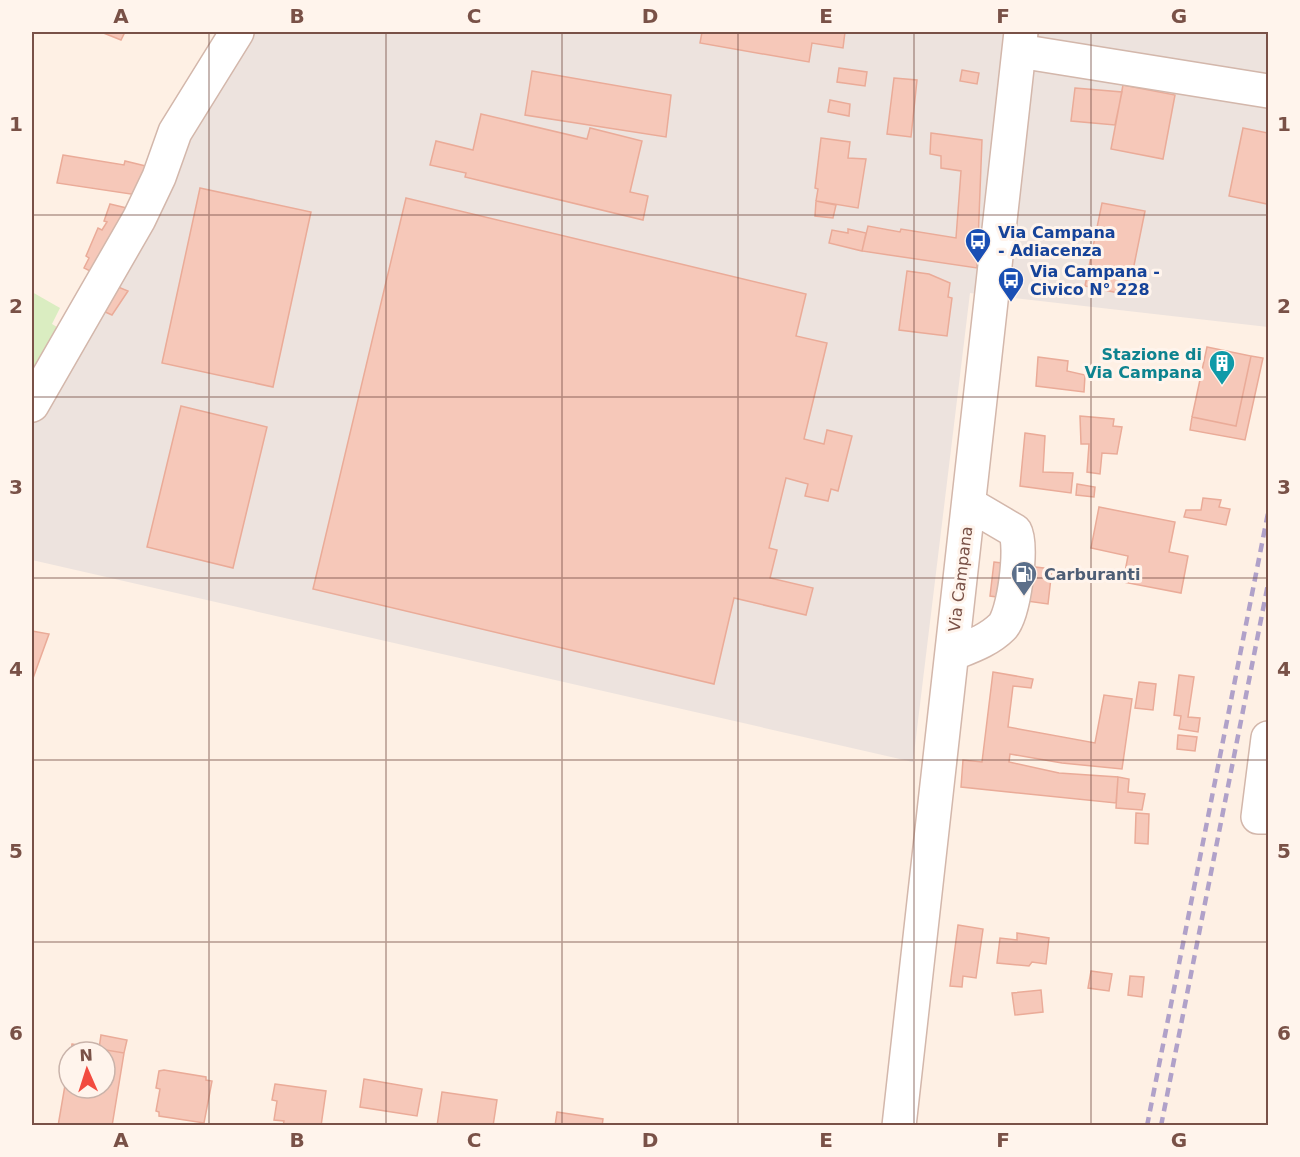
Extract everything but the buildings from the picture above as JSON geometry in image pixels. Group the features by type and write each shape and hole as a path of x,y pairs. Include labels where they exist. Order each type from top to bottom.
{"street":[{"path":"32,405 138,219 159,177 175,132 237,32"},
{"path":"1020,41 1269,91"},
{"name":"Via Campana","path":"899,1125 969,504 989,298 1020,41"},
{"path":"952,654 986,639 1004,626 1010,612 1018,561 1019,538 1015,531 969,504"},
{"path":"1269,738 1258,817 1269,817"}],"shaded area":[{"path":"251,32 1268,32 1268,327 970,293 913,762 32,560 32,425 190,127"}],"green space":[{"path":"32,292 60,308 52,324 65,332 32,391"}],"railway":[{"path":"1147,1126 1268,513"},
{"path":"1161,1126 1268,584"}],"place":[{"name":"Via Campana - Adiacenza","path":"978,264"},
{"name":"Via Campana - Civico N° 228","path":"1011,303"},
{"name":"Stazione di Via Campana","path":"1222,386"},
{"name":"Carburanti","path":"1024,597"}]}
